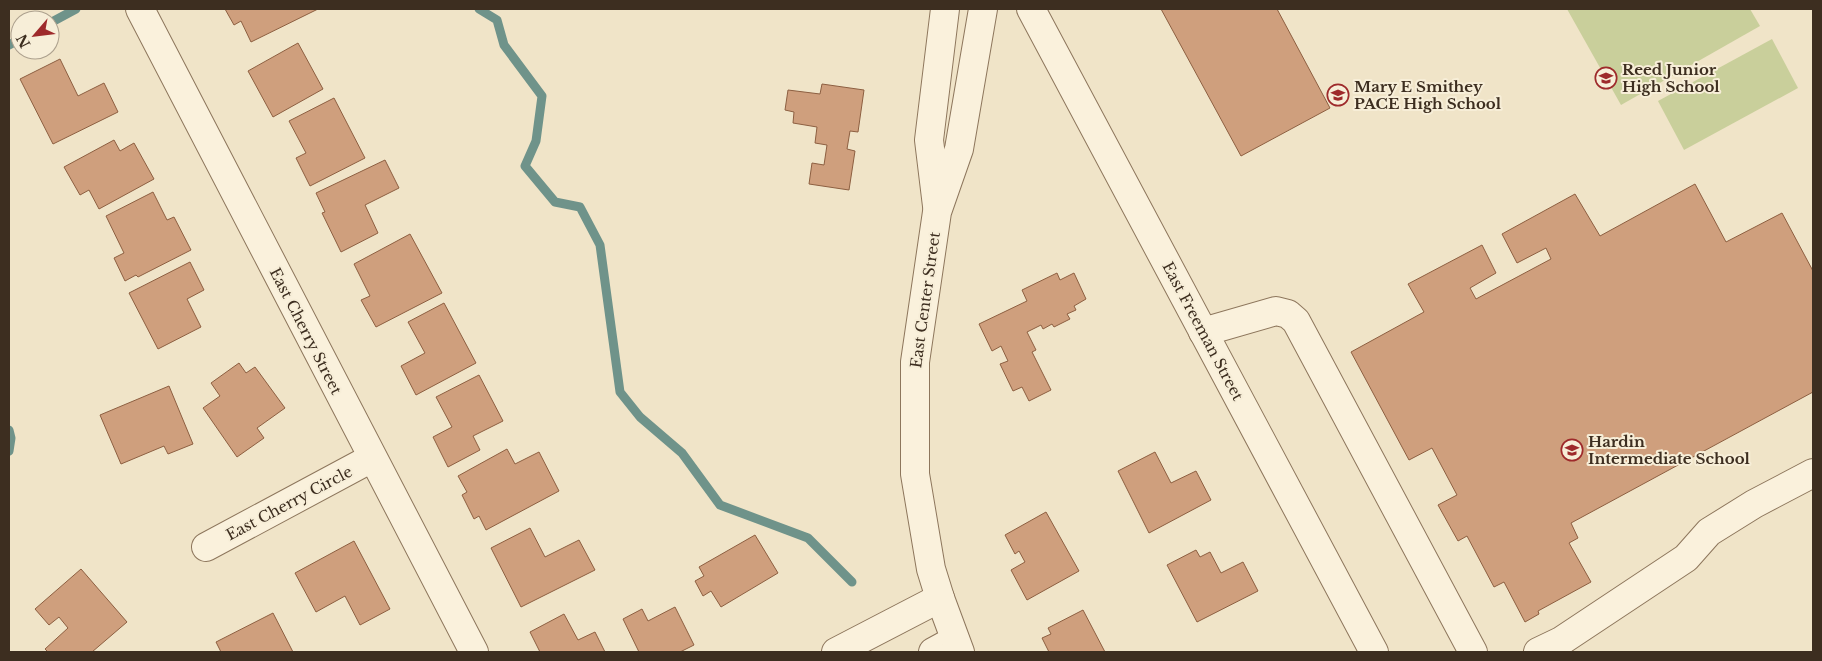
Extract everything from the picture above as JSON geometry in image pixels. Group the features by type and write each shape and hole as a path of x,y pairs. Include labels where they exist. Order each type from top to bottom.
{"street":[{"name":"East Cherry Street","path":"140,9 474,652"},
{"name":"East Center Street","path":"937,212 929,140 944,9"},
{"name":"East Center Street","path":"949,648 940,598 931,569 915,474 915,362 937,212 959,149 983,9"},
{"name":"East Freeman Street","path":"1031,9 1374,652"},
{"path":"1203,332 1276,312 1288,314 1296,321 1473,652"},
{"name":"East Cherry Circle","path":"206,547 372,458"},
{"path":"1538,652 1561,642 1686,558 1709,532 1754,504 1813,473"},
{"path":"836,652 940,598"}],"green space":[{"path":"1567,9 1750,9 1760,26 1621,105"},
{"path":"1772,39 1798,88 1684,150 1658,101"}],"building":[{"path":"225,9 318,9 251,42 241,21 234,25"},
{"path":"1161,9 1277,9 1330,108 1241,156"},
{"path":"298,43 323,89 273,117 248,71"},
{"path":"60,59 78,96 104,83 118,112 53,144 20,79"},
{"path":"822,84 864,90 858,132 850,131 847,149 855,151 849,190 809,184 812,163 824,165 827,145 815,143 817,127 793,123 794,112 785,110 788,90 820,94"},
{"path":"334,98 365,158 310,186 296,158 306,153 289,121"},
{"path":"114,140 120,151 134,143 154,179 99,209 89,190 80,195 64,167"},
{"path":"385,160 399,188 365,205 378,233 341,252 322,213 325,212 316,193"},
{"path":"1695,184 1726,242 1782,213 1813,271 1813,392 1571,523 1578,538 1569,543 1591,582 1538,611 1539,614 1525,622 1504,582 1494,587 1467,536 1458,541 1438,505 1457,495 1432,448 1409,460 1351,352 1424,312 1408,284 1482,245 1496,273 1470,288 1476,299 1551,259 1546,248 1517,263 1502,234 1575,194 1600,236"},
{"path":"153,192 167,220 174,217 191,250 138,277 136,275 125,281 114,258 124,253 106,216"},
{"path":"410,234 442,293 376,327 361,300 370,296 354,264"},
{"path":"190,262 204,290 187,299 201,327 158,349 129,293"},
{"path":"1057,273 1060,280 1074,273 1086,299 1074,306 1076,310 1067,314 1070,319 1054,327 1052,324 1043,329 1041,325 1027,332 1036,350 1032,352 1051,390 1029,401 1022,387 1013,391 1000,364 1008,361 1001,346 992,351 979,324 1027,301 1022,290"},
{"path":"444,303 476,363 416,395 401,366 425,353 408,322"},
{"path":"239,363 246,373 255,367 285,408 257,428 264,438 237,457 203,408 220,396 211,383"},
{"path":"479,375 503,421 473,436 480,450 448,467 433,437 452,427 436,397"},
{"path":"169,386 193,444 168,454 164,446 121,464 100,415"},
{"path":"507,449 515,464 539,452 559,491 486,530 479,516 474,519 462,495 467,492 458,476"},
{"path":"1155,452 1171,483 1196,471 1211,500 1149,533 1118,471"},
{"path":"1046,512 1079,571 1027,600 1011,570 1025,562 1019,551 1015,554 1005,535"},
{"path":"530,528 545,557 579,540 595,570 521,607 491,548"},
{"path":"755,535 778,573 721,607 711,591 703,596 695,581 704,576 699,567"},
{"path":"354,541 390,609 360,625 345,596 316,612 295,573"},
{"path":"1196,550 1200,557 1210,552 1221,573 1243,562 1258,591 1197,622 1167,565"},
{"path":"81,569 127,622 92,652 48,652 45,649 68,628 59,617 49,625 35,609"},
{"path":"675,607 694,645 680,652 639,652 623,619 642,609 648,621"},
{"path":"1083,610 1105,652 1049,652 1042,638 1051,634 1048,628"},
{"path":"273,613 293,652 221,652 216,642"},
{"path":"564,614 578,640 595,632 605,652 540,652 530,632"}],"waterway":[{"path":"60,18 76,9"},
{"path":"479,9 497,20 504,45 542,96 536,141 525,166 555,202 580,207 600,245 620,392 640,417 682,453 720,505 808,538 852,582"},
{"path":"9,430 11,438 9,451"}],"place":[{"name":"Reed Junior High School","path":"1606,78"},
{"name":"Mary E Smithey PACE High School","path":"1338,95"},
{"name":"Hardin Intermediate School","path":"1572,450"}]}
